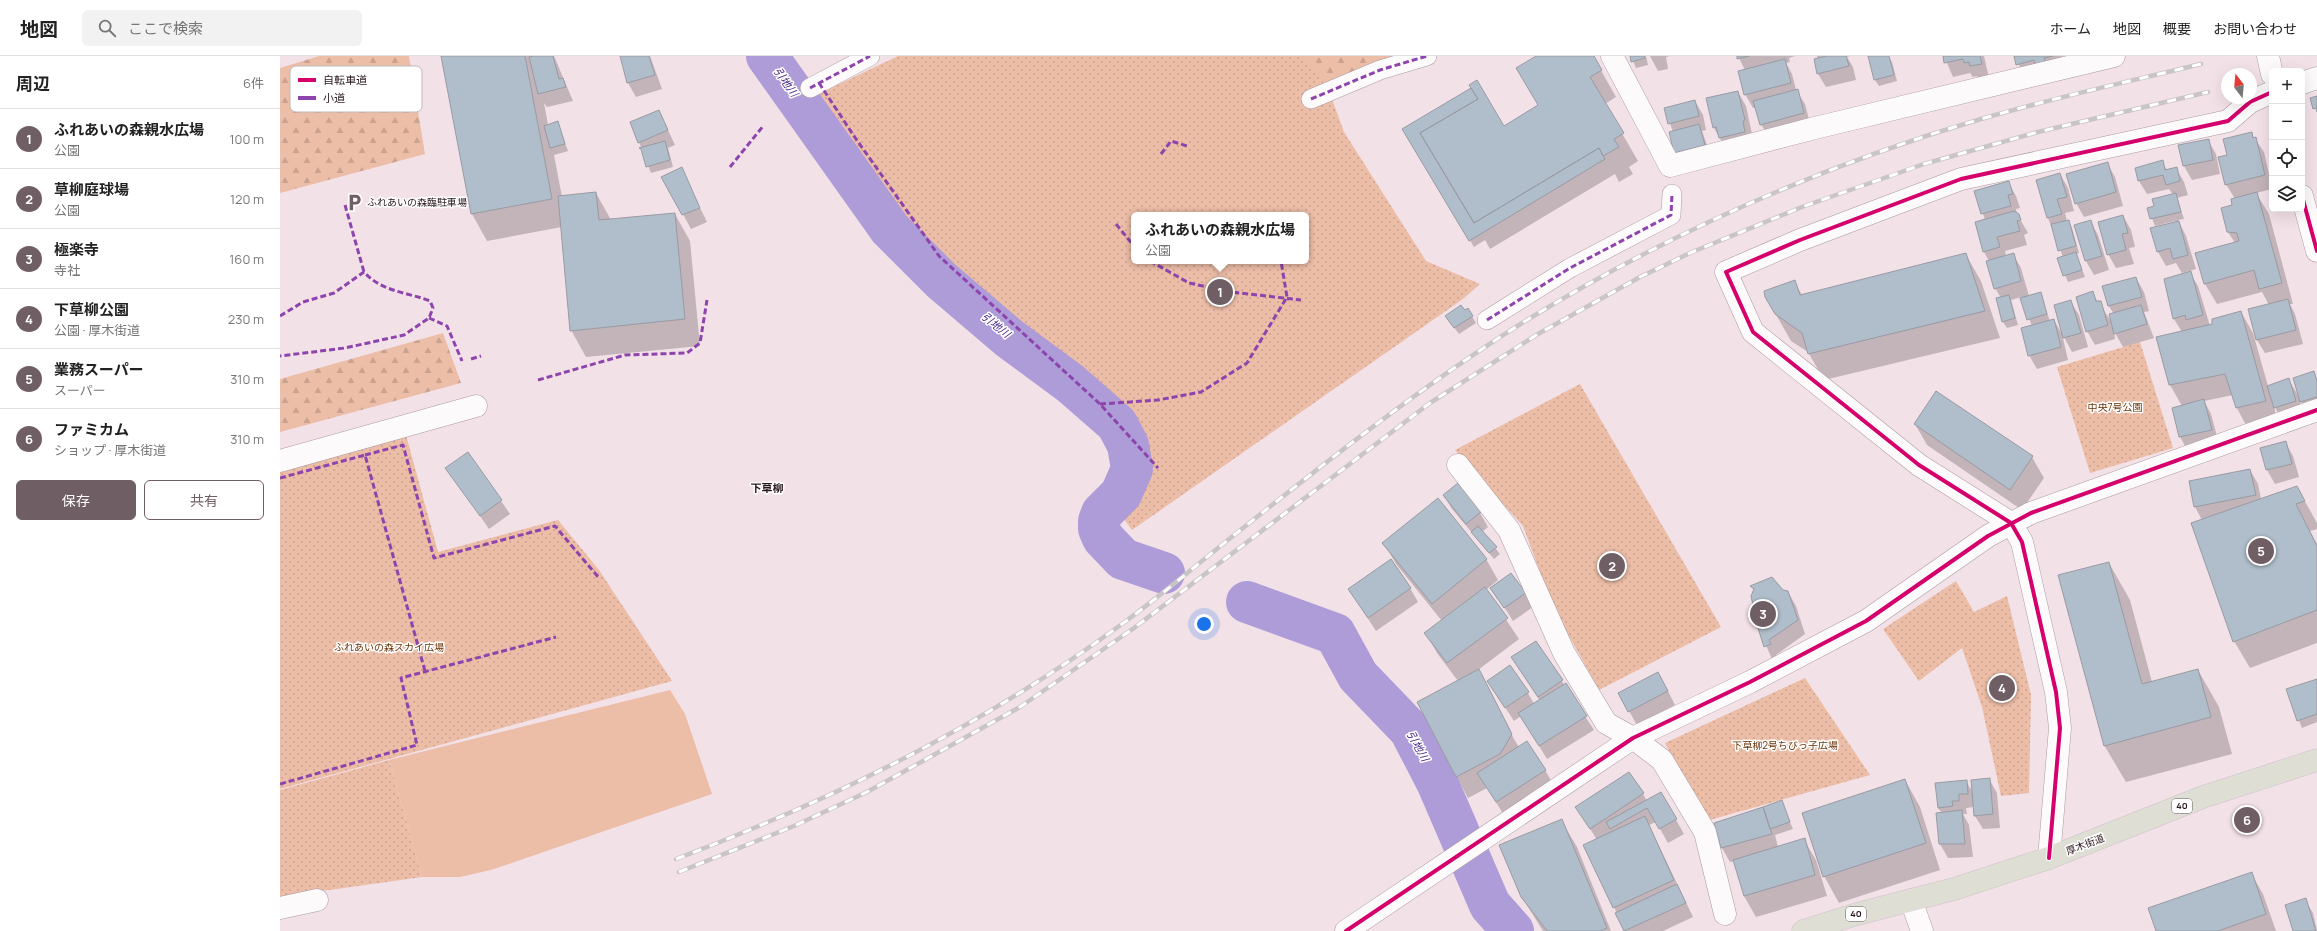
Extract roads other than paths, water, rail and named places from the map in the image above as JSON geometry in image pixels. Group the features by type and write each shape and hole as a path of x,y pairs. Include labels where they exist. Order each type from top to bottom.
{"main road":[{"name":"厚木街道","path":"1803,931 1954,888 2049,858 2203,797 2317,760"}],"street":[{"path":"810,88 870,56"},
{"path":"1310,98 1380,70 1427,56"},
{"path":"1612,56 1670,166 1815,128 2114,56"},
{"path":"2268,56 2271,68"},
{"path":"2305,82 2317,78"},
{"path":"2049,858 2059,721 2056,692 2022,542 2011,523 1919,465 1753,332 1726,272 1800,240 1961,179 2228,121 2250,102 2269,93"},
{"path":"1487,320 1570,268 1671,215 1672,194"},
{"path":"2305,207 2317,251"},
{"path":"280,461 476,406"},
{"path":"1346,931 1432,871 1633,738 1750,682 1866,621 1988,536 2011,523 2038,510 2317,410"},
{"path":"1458,465 1509,530 1564,654 1606,723 1633,738 1662,760 1705,832 1725,914"},
{"path":"280,908 317,900"},
{"path":"1911,900 1922,931"}],"waterway":[{"name":"引地川","path":"767,56 890,229 941,280 1009,338 1070,383 1117,424 1128,445 1132,469 1121,494 1102,513 1099,521 1099,529 1103,538 1123,559 1164,573"},
{"name":"引地川","path":"1247,602 1335,634 1358,676 1410,730 1437,782 1490,905 1513,931"}],"railway":[{"path":"676,859 735,836 851,785 907,757 1016,695 1070,661 1137,613 1344,449 1452,369 1527,320 1635,258 1747,204 1804,180 1921,138 2035,104 2201,64"},
{"path":"679,872 794,826 867,792 1020,707 1134,628 1430,403 1538,334 1640,277 1690,253 1802,207 1924,164 2038,132 2208,92"}],"place":[{"name":"ふれあいの森臨駐車場","path":"354,202"},
{"name":"ふれあいの森親水広場","path":"1220,292"},
{"name":"業務スーパー","path":"2261,551"},
{"name":"草柳庭球場","path":"1612,566"},
{"name":"極楽寺","path":"1763,614"},
{"name":"下草柳公園","path":"2002,688"},
{"name":"ファミカム","path":"2247,820"}],"district":[{"name":"下草柳","path":"767,488"}],"park label":[{"name":"中央7号公園","path":"2115,407"},
{"name":"ふれあいの森スカイ広場","path":"389,647"},
{"name":"下草柳2号ちびっ子広場","path":"1785,745"}]}
